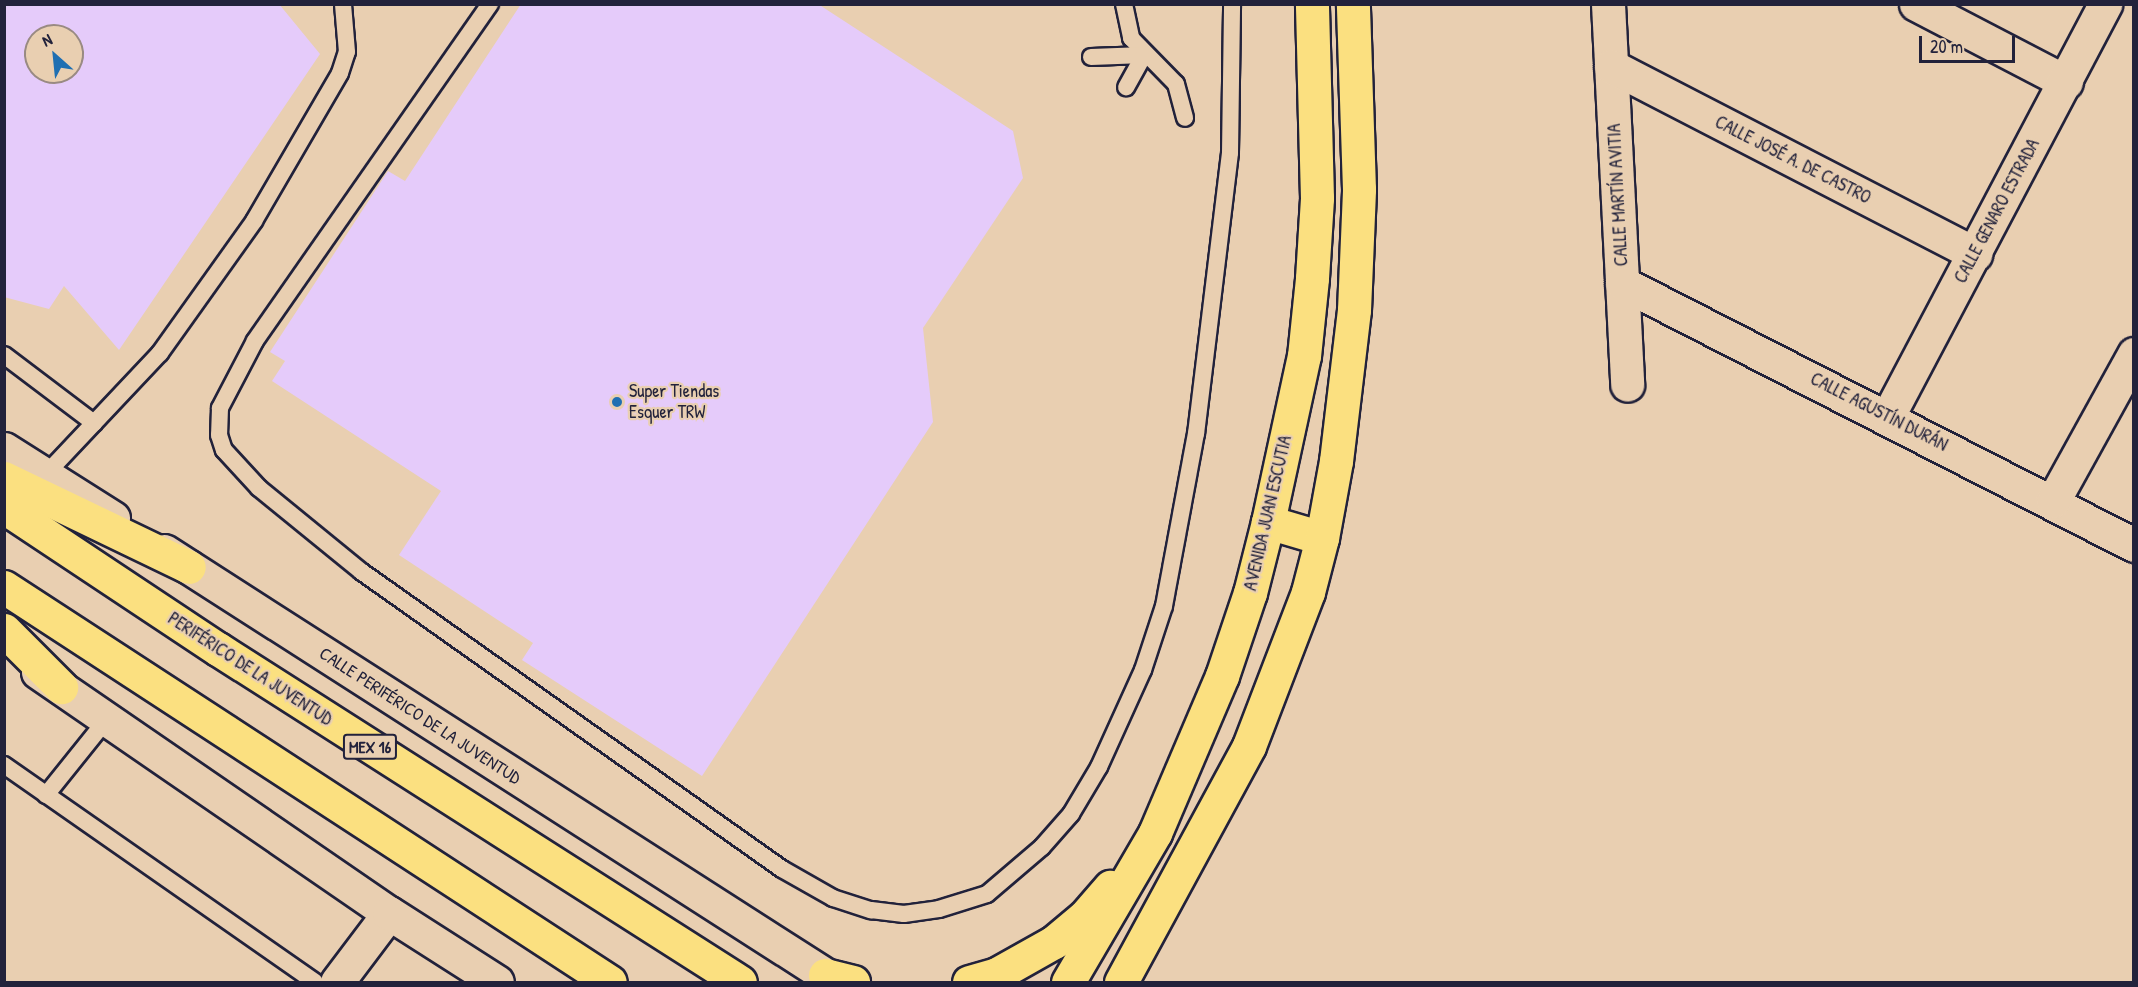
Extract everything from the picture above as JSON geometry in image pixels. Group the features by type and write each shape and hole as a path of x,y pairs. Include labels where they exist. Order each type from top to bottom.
{"main road":[{"name":"AVENIDA JUAN ESCUTIA","path":"1068,982 1155,833 1222,676 1268,522 1304,356 1312,278 1317,198 1312,4"},
{"path":"1121,982 1249,746 1305,603 1322,538 1336,461 1354,310 1359,189 1353,4"},
{"path":"4,478 189,567"},
{"name":"PERIFÉRICO DE LA JUVENTUD","path":"4,507 228,655 740,982"},
{"path":"1268,522 1322,538"},
{"path":"4,587 293,772 610,982"},
{"path":"4,630 61,687"},
{"path":"969,982 997,974 1054,942 1084,917 1155,833"},
{"path":"1146,982 1153,925"}],"street":[{"name":"CALLE MARTÍN AVITIA","path":"1608,4 1627,386"},
{"path":"1916,4 2066,82"},
{"name":"CALLE GENARO ESTRADA","path":"1888,416 2066,82 2105,4"},
{"name":"CALLE JOSÉ A. DE CASTRO","path":"1611,66 1975,254"},
{"name":"CALLE AGUSTÍN DURÁN","path":"1622,283 1888,416 2133,545"},
{"path":"2053,501 2133,354"},
{"name":"CALLE PERIFÉRICO DE LA JUVENTUD","path":"4,448 838,980"},
{"path":"4,649 108,718 389,913 497,982"},
{"path":"337,982 389,913"}],"lane":[{"path":"45,475 160,353 213,283 326,101 347,52 343,4"},
{"path":"490,4 255,341 220,408 219,435 224,450 258,488 362,572 782,869 833,898 871,910 904,914 939,909 987,894 1042,847 1071,814 1099,767 1143,670 1164,606 1196,434 1230,153 1232,4"},
{"path":"1124,4 1131,38 1144,55 1163,68 1176,84 1185,118"},
{"path":"1091,57 1144,55"},
{"path":"1126,87 1144,55"},
{"path":"4,355 94,423"},
{"path":"46,795 108,718"},
{"path":"4,765 315,982"}],"building":[{"path":"4,4 279,4 320,54 119,350 64,286 49,309 4,297"},
{"name":"Super Tiendas Esquer TRW","path":"521,4 818,4 1013,131 1023,178 923,328 933,422 702,776 522,660 533,643 399,555 441,491 272,381 285,361 270,352 388,171 405,181"}],"place":[{"name":"Super Tiendas Esquer TRW","path":"617,402"}]}
